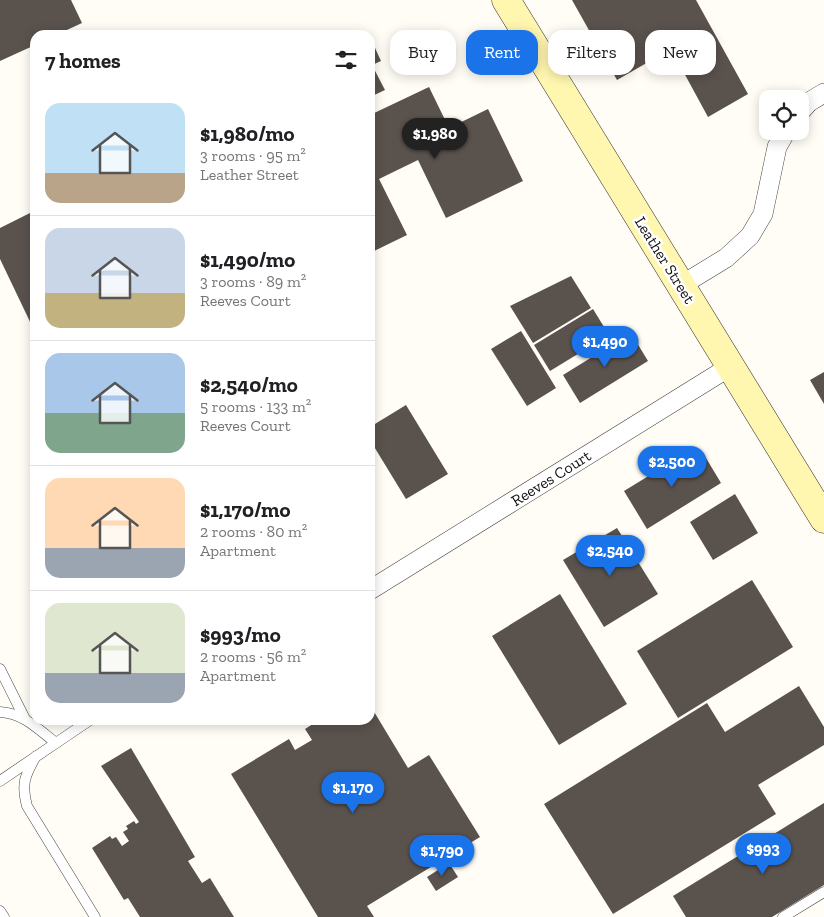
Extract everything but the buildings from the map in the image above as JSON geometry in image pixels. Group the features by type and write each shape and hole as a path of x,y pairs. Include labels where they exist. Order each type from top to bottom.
{"street":[{"name":"Leather Street","path":"506,0 824,519"},
{"path":"809,102 824,93"},
{"path":"680,286 726,258 750,236 763,214 777,147 781,140"},
{"name":"Reeves Court","path":"375,587 731,366"}],"lane":[{"path":"0,669 25,719"},
{"path":"0,712 9,712 30,723"},
{"path":"33,725 56,743"},
{"path":"0,781 83,725"},
{"path":"36,756 24,779 23,793 28,806 95,917"},
{"path":"783,917 824,892"},
{"path":"0,911 4,917"}]}
